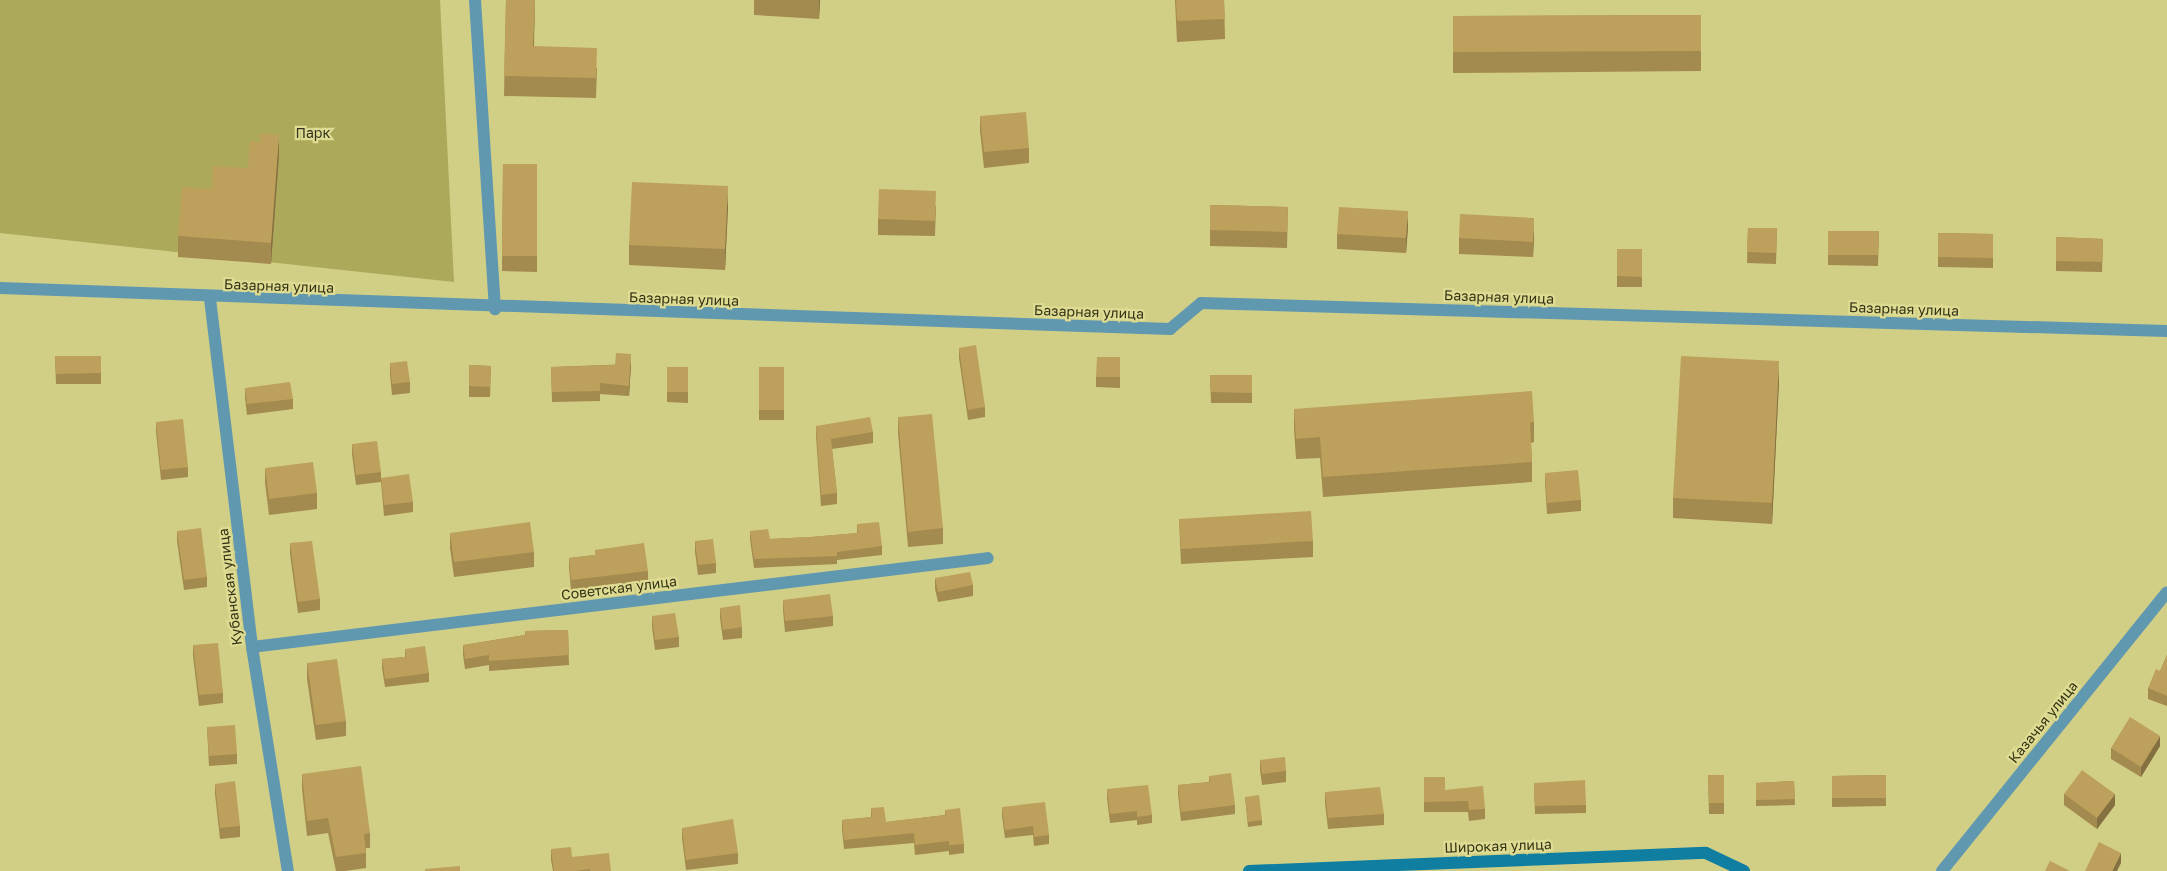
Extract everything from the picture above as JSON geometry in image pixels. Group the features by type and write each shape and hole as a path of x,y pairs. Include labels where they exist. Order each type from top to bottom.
{"street":[{"path":"475,0 495,308"},
{"name":"Базарная улица","path":"0,288 210,299 1170,329 1201,303 2167,332"},
{"name":"Кубанская улица","path":"210,299 252,647 288,871"},
{"name":"Советская улица","path":"252,647 988,558"},
{"name":"Казачья улица","path":"1942,871 2167,592"},
{"name":"Широкая улица","path":"1248,871 1706,853 1744,871"}],"green space":[{"name":"Парк","path":"0,0 440,0 454,282 0,233"}],"building":[{"path":"506,0 535,0 533,46 597,48 596,78 504,76"},
{"path":"1176,0 1224,0 1225,19 1177,21"},
{"path":"1701,15 1701,51 1453,52 1453,16"},
{"path":"1026,112 1029,148 984,152 980,116"},
{"path":"260,133 279,135 271,243 178,236 182,187 211,189 213,166 248,168 250,141 260,142"},
{"path":"503,164 537,164 537,256 502,256"},
{"path":"632,182 728,186 725,249 629,245"},
{"path":"879,189 936,191 935,221 878,219"},
{"path":"1210,205 1288,207 1287,232 1210,230"},
{"path":"1339,207 1408,211 1406,238 1337,234"},
{"path":"1460,214 1534,218 1533,242 1459,238"},
{"path":"1748,228 1777,228 1776,253 1747,252"},
{"path":"1828,231 1879,231 1878,255 1828,255"},
{"path":"1938,233 1993,234 1993,258 1938,257"},
{"path":"2056,237 2103,239 2102,262 2056,261"},
{"path":"1617,249 1642,249 1642,277 1617,276"},
{"path":"976,345 985,407 968,410 959,348"},
{"path":"616,353 631,354 629,386 600,383 600,391 552,392 551,367 615,365"},
{"path":"55,356 101,356 101,373 56,374"},
{"path":"1681,356 1779,361 1772,503 1673,498"},
{"path":"1097,357 1120,357 1120,377 1096,377"},
{"path":"407,361 410,382 392,384 390,363"},
{"path":"469,365 491,366 490,387 469,386"},
{"path":"667,367 688,367 688,392 667,392"},
{"path":"759,367 784,367 784,410 759,410"},
{"path":"1210,375 1252,375 1252,393 1211,392"},
{"path":"290,382 293,399 247,404 245,388"},
{"path":"1532,391 1534,422 1530,423 1532,462 1323,477 1320,437 1296,439 1294,409"},
{"path":"932,414 943,528 908,532 898,417"},
{"path":"870,417 873,432 831,439 837,493 821,495 816,426"},
{"path":"183,419 188,467 161,470 156,422"},
{"path":"377,441 381,472 356,475 352,444"},
{"path":"313,462 317,493 269,499 265,468"},
{"path":"1578,470 1581,500 1547,503 1545,473"},
{"path":"409,474 413,502 384,505 381,478"},
{"path":"1311,511 1313,541 1181,549 1179,519"},
{"path":"530,522 534,552 454,562 450,533"},
{"path":"879,522 882,546 837,552 837,556 754,559 750,531 768,529 770,539 811,537 858,533 857,524"},
{"path":"201,528 207,577 184,580 177,531"},
{"path":"713,539 716,563 698,565 695,541"},
{"path":"312,541 320,599 298,602 290,543"},
{"path":"644,543 648,571 571,580 569,558 595,555 595,550"},
{"path":"970,572 973,585 938,592 935,578"},
{"path":"830,594 833,616 785,621 783,600"},
{"path":"740,605 742,627 723,630 720,608"},
{"path":"675,613 679,637 655,640 652,616"},
{"path":"568,630 569,655 489,661 489,655 465,659 463,645 526,635 525,631"},
{"path":"218,643 223,693 199,695 193,645"},
{"path":"425,646 429,673 385,679 382,659 406,657 405,649"},
{"path":"2167,655 2167,696 2148,688 2156,669 2160,671"},
{"path":"337,659 346,721 316,725 307,663"},
{"path":"2130,717 2160,736 2141,767 2111,748"},
{"path":"235,725 237,754 209,756 207,727"},
{"path":"1285,757 1286,771 1262,774 1260,760"},
{"path":"361,766 370,833 364,834 366,853 336,857 328,818 307,821 302,774"},
{"path":"2082,770 2115,794 2097,818 2064,794"},
{"path":"1231,773 1235,805 1181,812 1178,785 1210,782 1209,776"},
{"path":"1708,775 1724,775 1724,803 1709,803"},
{"path":"1886,775 1886,798 1832,798 1832,776"},
{"path":"1424,777 1445,777 1445,790 1483,786 1485,809 1469,810 1468,801 1424,802"},
{"path":"1585,780 1586,805 1535,806 1534,783"},
{"path":"235,781 240,826 220,828 215,784"},
{"path":"1794,781 1795,799 1756,800 1756,783"},
{"path":"1148,785 1152,815 1137,817 1137,811 1110,814 1107,789"},
{"path":"1380,787 1384,814 1328,818 1325,792"},
{"path":"1259,795 1262,820 1248,822 1245,797"},
{"path":"1045,802 1049,835 1034,837 1033,826 1005,830 1002,807"},
{"path":"884,807 886,822 946,815 945,810 960,808 964,844 949,845 949,841 915,845 914,833 844,840 842,820 872,817 871,808"},
{"path":"733,819 738,853 686,860 682,828"},
{"path":"2099,842 2121,853 2112,871 2085,871"},
{"path":"571,847 572,857 609,853 611,871 590,871 590,869 554,871 551,849"},
{"path":"2050,861 2070,871 2045,871"},
{"path":"460,866 460,871 425,871 425,869"}]}
